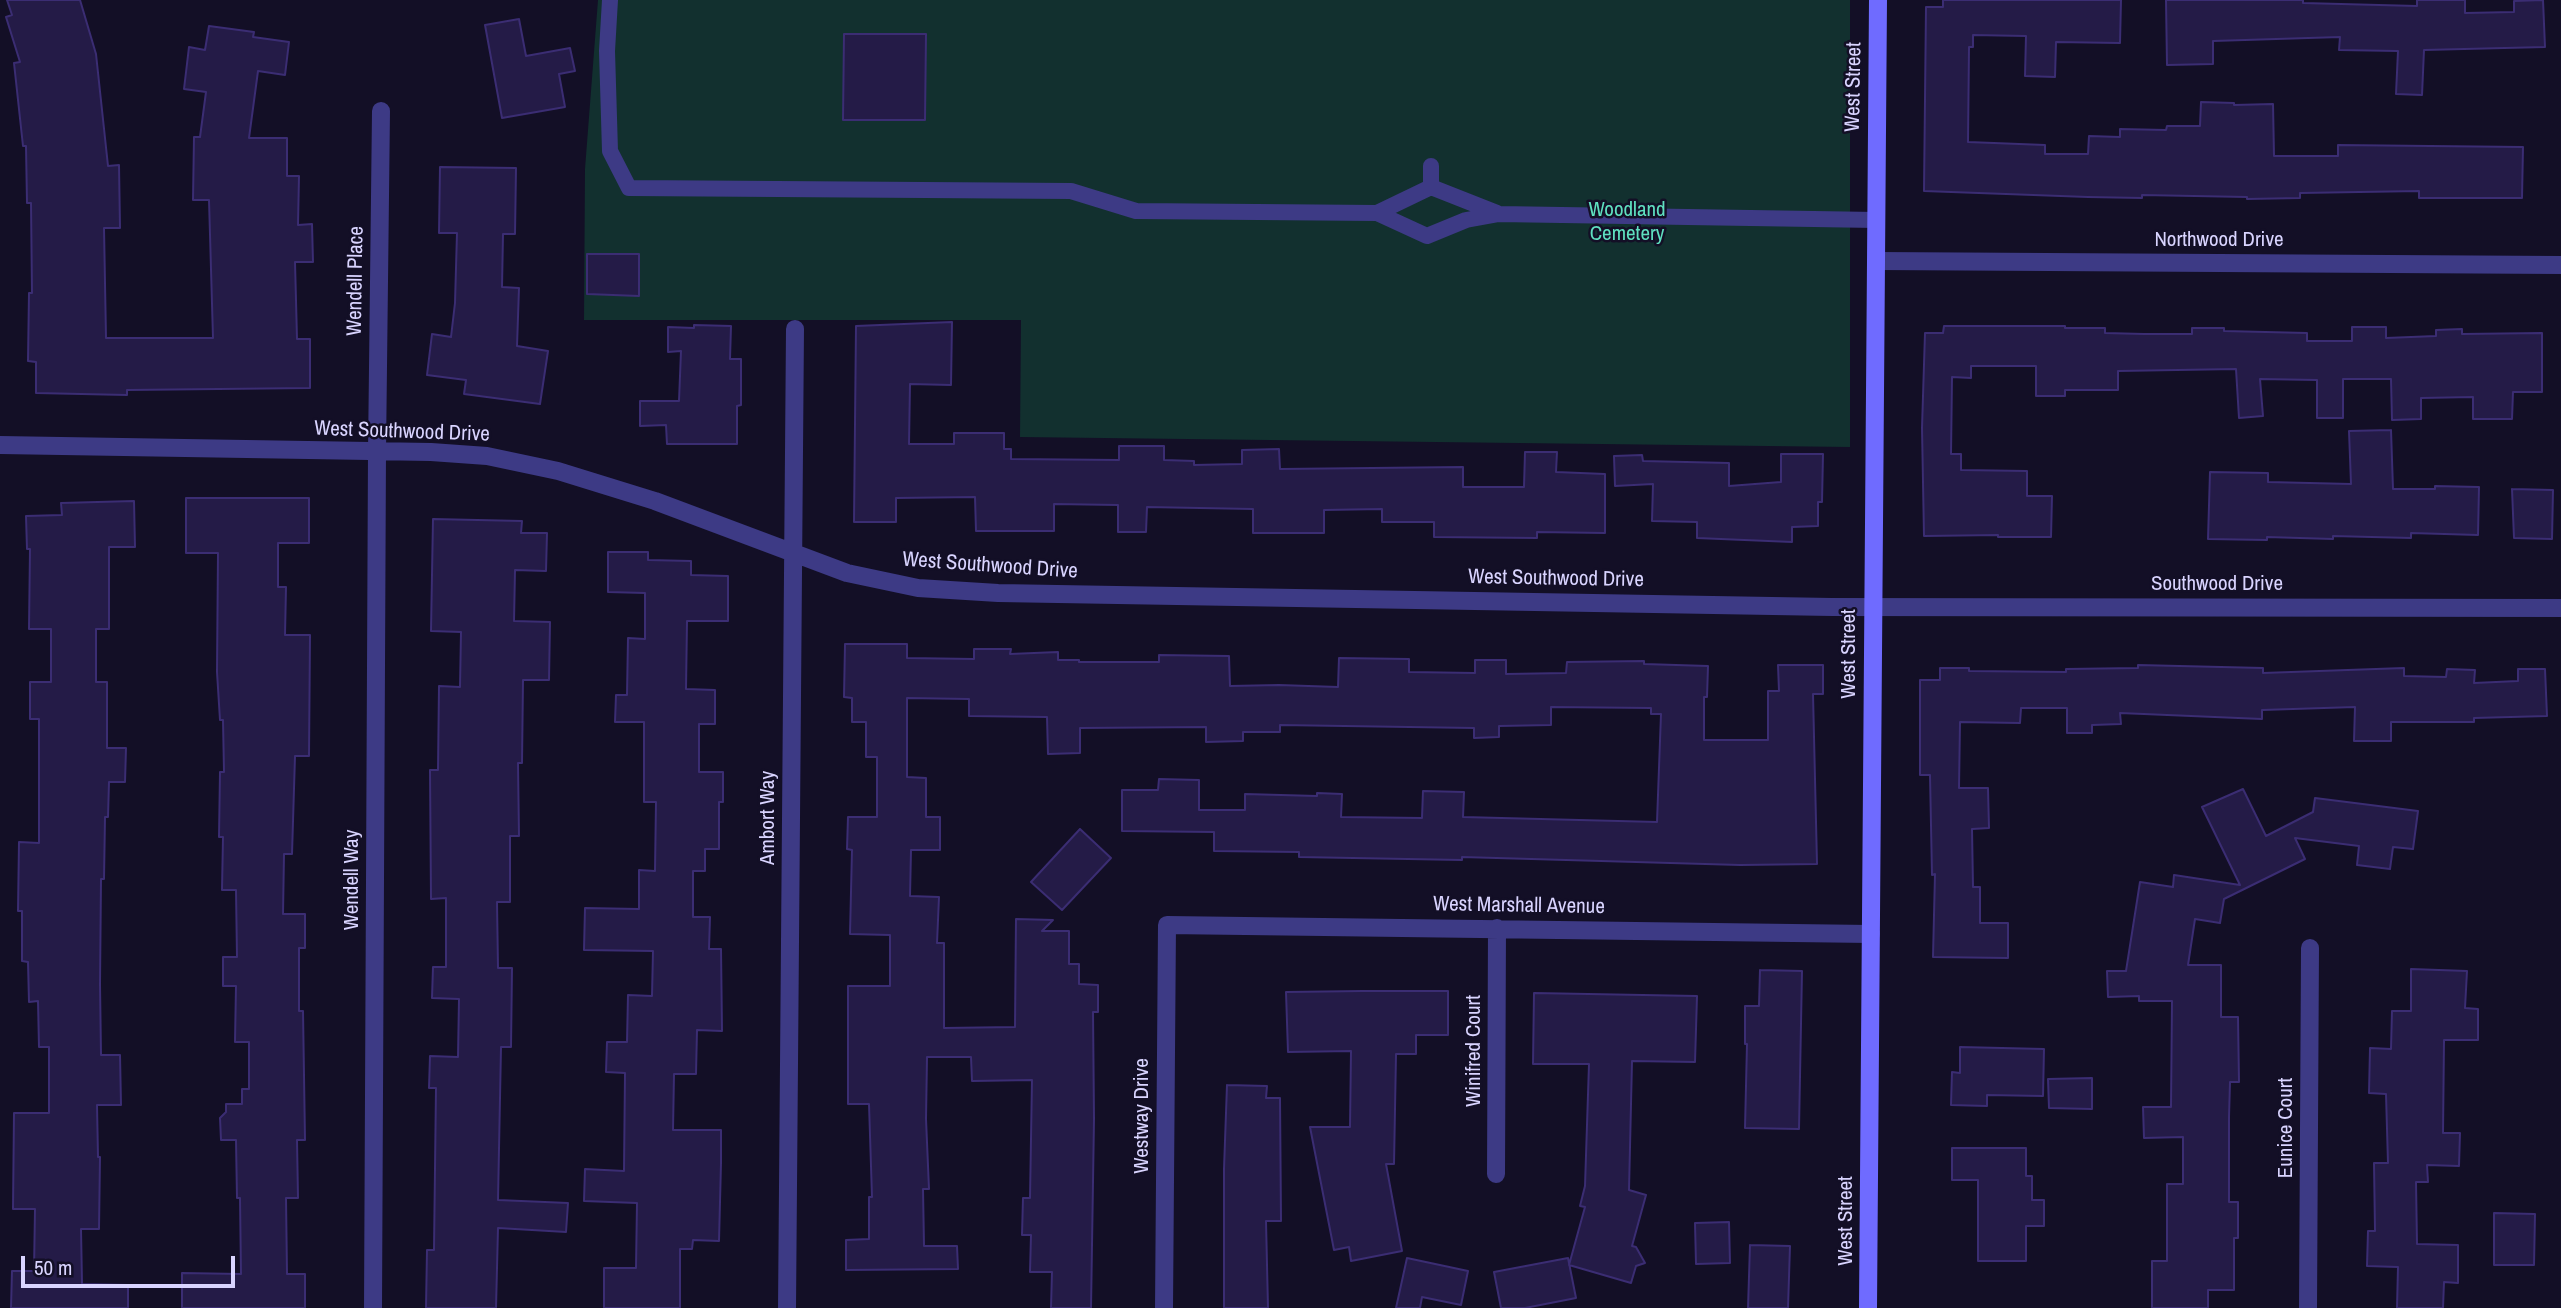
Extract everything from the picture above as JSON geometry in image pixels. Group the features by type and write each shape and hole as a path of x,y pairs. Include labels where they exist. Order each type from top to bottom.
{"main road":[{"name":"West Street","path":"1868,1308 1878,0"}],"street":[{"name":"Wendell Place","path":"377,452 381,111"},
{"name":"Northwood Drive","path":"1876,261 2561,265"},
{"name":"Ambort Way","path":"787,1308 795,329"},
{"name":"West Southwood Drive","path":"0,445 487,456 558,471 655,501 847,573 918,588 998,593 1872,606"},
{"name":"Wendell Way","path":"373,1308 377,452"},
{"name":"Southwood Drive","path":"1872,606 2561,608"},
{"name":"West Marshall Avenue","path":"1167,925 1871,934"},
{"name":"Westway Drive","path":"1164,1308 1167,925"},
{"name":"Winifred Court","path":"1496,1174 1497,928"},
{"name":"Eunice Court","path":"2308,1308 2310,948"}],"lane":[{"path":"610,0 607,51 610,151 629,188 1071,191 1136,211 1377,213 1427,236 1466,220 1499,214 1876,220"},
{"path":"1431,166 1431,187"},
{"path":"1377,213 1431,187 1499,214"}],"green space":[{"name":"Woodland Cemetery","path":"598,0 1850,0 1850,447 1020,437 1021,320 584,320 585,169"}],"building":[{"path":"7,0 80,0 96,54 108,166 119,165 120,228 104,228 106,338 213,338 209,200 193,200 194,137 200,137 206,92 184,89 189,47 205,50 209,26 254,32 253,37 289,42 285,75 258,71 249,138 287,138 287,176 299,176 298,225 312,224 313,262 295,262 297,339 310,339 310,388 127,390 127,395 36,393 36,362 28,361 29,293 32,293 31,203 27,203 26,146 23,146 14,63 20,62 6,17 12,15"},
{"path":"1943,0 2121,0 2120,43 2056,42 2055,77 2025,76 2026,36 1973,35 1973,47 1969,47 1968,142 2045,145 2045,154 2088,154 2089,136 2120,137 2120,129 2166,130 2167,126 2200,126 2201,102 2273,104 2274,156 2338,156 2338,145 2523,147 2522,198 2419,198 2419,191 2300,193 2300,198 2247,199 1924,191 1926,7 1943,7"},
{"path":"2166,0 2303,0 2303,3 2417,6 2417,0 2465,0 2465,13 2514,12 2514,1 2543,0 2545,47 2424,50 2422,95 2396,94 2398,51 2339,50 2340,37 2213,41 2213,64 2167,65"},
{"path":"519,19 526,56 570,48 575,71 559,74 565,107 502,118 485,25"},
{"path":"844,34 926,34 925,120 843,120"},
{"path":"440,167 516,168 515,234 503,234 502,287 519,288 517,346 548,351 540,404 464,394 466,380 427,375 432,334 451,337 455,303 457,233 439,233"},
{"path":"587,254 639,254 639,296 587,294"},
{"path":"952,322 951,385 910,384 909,444 954,444 954,433 1004,433 1004,449 1011,449 1011,459 1119,460 1119,446 1164,446 1164,460 1194,461 1194,465 1242,464 1242,450 1279,449 1280,469 1463,467 1463,487 1524,487 1525,452 1557,452 1556,472 1605,474 1605,533 1537,532 1537,538 1434,537 1434,522 1382,522 1382,509 1324,510 1324,533 1253,533 1253,509 1147,507 1146,532 1118,532 1118,505 1054,504 1054,531 976,531 975,497 896,498 896,522 854,522 856,326"},
{"path":"694,325 731,326 730,359 741,359 741,405 737,406 737,444 667,444 666,425 640,426 640,401 679,401 681,351 668,352 668,327 694,328"},
{"path":"1944,326 2065,326 2105,328 2105,333 2144,334 2192,334 2192,328 2224,328 2224,331 2307,333 2307,341 2352,341 2352,327 2386,327 2386,338 2436,336 2436,330 2462,329 2462,334 2542,333 2542,392 2513,392 2512,419 2473,419 2473,397 2421,398 2421,419 2392,420 2391,379 2343,379 2343,418 2317,418 2317,380 2260,379 2263,416 2239,418 2236,369 2118,371 2118,390 2065,390 2065,396 2036,396 2036,366 1971,366 1971,378 1952,377 1951,454 1961,454 1961,470 2027,471 2027,496 2052,496 2051,537 1924,536 1922,428 1925,333 1943,333"},
{"path":"2391,430 2393,489 2479,487 2478,535 2411,533 2411,538 2333,536 2333,539 2208,539 2210,472 2268,473 2268,482 2351,484 2349,431"},
{"path":"1781,454 1823,454 1822,502 1818,502 1818,526 1792,527 1792,542 1697,538 1697,522 1652,521 1653,484 1615,486 1614,456 1642,455 1643,461 1729,463 1729,486 1781,482"},
{"path":"2512,489 2553,490 2552,539 2514,538"},
{"path":"186,498 309,498 309,543 278,543 278,587 286,587 285,635 310,635 309,756 295,756 292,854 284,854 283,914 305,914 305,948 299,948 299,1011 303,1011 305,1140 297,1140 298,1198 286,1198 287,1274 305,1274 305,1308 182,1308 182,1273 241,1274 236,1140 221,1140 220,1118 226,1112 226,1104 242,1104 242,1089 249,1089 249,1042 235,1042 236,986 223,986 223,957 237,957 236,890 222,890 223,837 219,837 220,772 224,772 223,720 220,720 217,672 218,553 186,553"},
{"path":"134,501 135,547 109,547 109,629 96,629 96,682 107,682 107,748 126,748 125,782 109,782 108,817 105,817 104,879 101,879 101,1055 120,1055 121,1105 97,1105 100,1157 99,1229 81,1229 82,1284 128,1285 128,1308 11,1308 12,1271 34,1271 35,1209 13,1209 14,1113 49,1113 49,1047 39,1047 38,1001 29,1002 28,962 22,961 22,911 18,911 19,842 39,843 39,719 30,719 30,682 51,682 51,629 29,629 30,549 27,549 26,516 62,515 61,503"},
{"path":"433,519 522,521 521,533 547,533 546,571 515,570 514,621 550,622 549,680 523,680 522,763 518,763 519,836 510,836 510,902 497,902 498,968 512,968 511,1047 501,1047 498,1200 568,1203 566,1232 498,1228 496,1308 426,1308 427,1250 434,1250 436,1088 429,1088 430,1056 458,1057 459,999 432,998 433,967 446,967 446,898 431,899 430,770 438,770 439,686 460,687 461,632 431,631"},
{"path":"608,552 648,552 648,560 691,561 691,575 728,576 728,621 687,621 686,689 715,690 715,724 699,724 699,772 723,772 723,802 719,802 719,849 705,849 705,871 693,871 693,917 710,917 709,949 721,949 722,1031 697,1030 696,1074 674,1074 673,1130 721,1130 721,1163 719,1241 693,1240 692,1249 680,1249 680,1308 604,1308 604,1268 636,1268 637,1203 584,1201 585,1169 624,1171 625,1073 606,1072 607,1042 627,1042 628,995 652,996 653,951 584,950 585,908 639,909 639,870 655,871 656,802 644,802 644,722 615,722 616,695 627,695 628,638 645,639 645,593 608,592"},
{"path":"845,644 907,644 907,658 974,659 974,649 1011,649 1010,654 1058,652 1058,660 1079,662 1159,662 1159,655 1229,656 1230,686 1338,687 1339,658 1409,659 1409,672 1475,673 1475,660 1506,660 1506,674 1566,673 1567,662 1644,661 1644,664 1708,666 1707,697 1704,697 1704,740 1768,740 1768,691 1779,691 1778,665 1823,665 1823,694 1813,694 1817,864 1740,865 1462,857 1462,860 1299,857 1299,852 1214,851 1214,832 1122,831 1122,790 1158,790 1159,779 1199,780 1199,810 1245,810 1245,794 1317,796 1317,793 1342,794 1341,817 1422,818 1423,791 1464,792 1463,817 1657,822 1661,714 1651,714 1651,708 1551,707 1551,725 1499,726 1499,737 1474,738 1474,728 1280,725 1280,732 1243,732 1243,741 1206,742 1206,727 1080,728 1080,753 1048,754 1047,717 969,716 969,699 907,698 907,777 926,778 926,817 940,817 940,850 911,850 910,896 939,897 937,943 944,943 944,1028 1015,1027 1016,919 1053,920 1042,931 1069,931 1069,964 1079,964 1079,984 1098,985 1098,1012 1093,1012 1091,1308 1051,1308 1052,1272 1030,1272 1031,1235 1022,1235 1023,1198 1030,1198 1032,1080 972,1081 971,1057 927,1057 929,1189 923,1189 924,1246 957,1246 958,1269 846,1270 846,1240 869,1239 869,1197 872,1197 869,1104 848,1104 848,986 890,986 890,935 850,934 852,850 847,849 848,817 877,817 877,757 866,757 866,722 852,722 852,698 844,697"},
{"path":"2138,665 2263,668 2263,673 2404,668 2404,676 2446,677 2447,669 2475,670 2474,683 2518,681 2518,669 2545,669 2547,716 2474,718 2474,722 2391,722 2391,741 2354,741 2355,707 2262,710 2262,719 2120,713 2121,724 2092,725 2092,733 2067,733 2067,708 2021,708 2020,723 1960,722 1959,788 1988,788 1989,828 1972,829 1973,887 1980,887 1980,923 2008,923 2008,958 1933,957 1935,874 1932,875 1930,775 1920,775 1920,680 1940,680 1940,668 2066,672 2066,669 2138,668"},
{"path":"2243,789 2266,836 2313,812 2315,798 2418,811 2413,849 2393,847 2390,869 2357,865 2359,846 2295,838 2305,859 2224,899 2220,923 2195,919 2188,965 2221,965 2221,1017 2238,1017 2239,1082 2230,1082 2229,1117 2229,1202 2238,1202 2238,1238 2234,1238 2234,1290 2208,1290 2208,1308 2152,1308 2152,1261 2167,1261 2167,1184 2183,1184 2183,1137 2144,1138 2143,1107 2171,1107 2172,1001 2139,1001 2139,996 2108,997 2107,971 2126,971 2140,882 2173,887 2174,875 2240,885 2202,807"},
{"path":"1080,829 1111,858 1062,910 1031,882"},
{"path":"2411,969 2467,971 2465,1008 2478,1009 2478,1040 2444,1040 2443,1133 2460,1133 2459,1166 2427,1165 2428,1182 2416,1182 2417,1244 2458,1245 2458,1283 2444,1282 2443,1308 2397,1308 2398,1267 2367,1266 2368,1231 2375,1231 2374,1163 2388,1163 2386,1094 2369,1093 2370,1048 2391,1049 2392,1011 2411,1011"},
{"path":"1760,970 1802,971 1799,1129 1745,1128 1745,1006 1759,1006"},
{"path":"1448,991 1448,1035 1416,1035 1416,1054 1396,1054 1394,1164 1386,1164 1402,1251 1351,1261 1349,1247 1334,1250 1310,1127 1350,1127 1351,1051 1288,1052 1286,992"},
{"path":"1534,993 1697,996 1695,1062 1632,1061 1629,1190 1646,1195 1632,1246 1636,1247 1645,1263 1636,1266 1631,1283 1569,1265 1585,1207 1580,1206 1585,1186 1589,1064 1533,1064"},
{"path":"1960,1047 2044,1049 2043,1096 1987,1095 1987,1106 1951,1105 1952,1072 1960,1073"},
{"path":"2092,1078 2092,1109 2049,1108 2048,1079"},
{"path":"1227,1085 1267,1086 1266,1098 1280,1098 1281,1221 1266,1221 1268,1308 1224,1308"},
{"path":"1952,1148 2026,1148 2026,1176 2032,1176 2032,1200 2044,1200 2044,1226 2026,1226 2026,1261 1978,1261 1978,1180 1952,1180"},
{"path":"2494,1213 2535,1214 2534,1265 2494,1265"},
{"path":"1729,1222 1730,1263 1696,1264 1695,1223"},
{"path":"1750,1245 1790,1246 1788,1308 1748,1308"},
{"path":"1407,1258 1468,1271 1461,1305 1422,1297 1420,1308 1396,1308"},
{"path":"1568,1258 1576,1298 1525,1308 1501,1308 1494,1272"}]}
